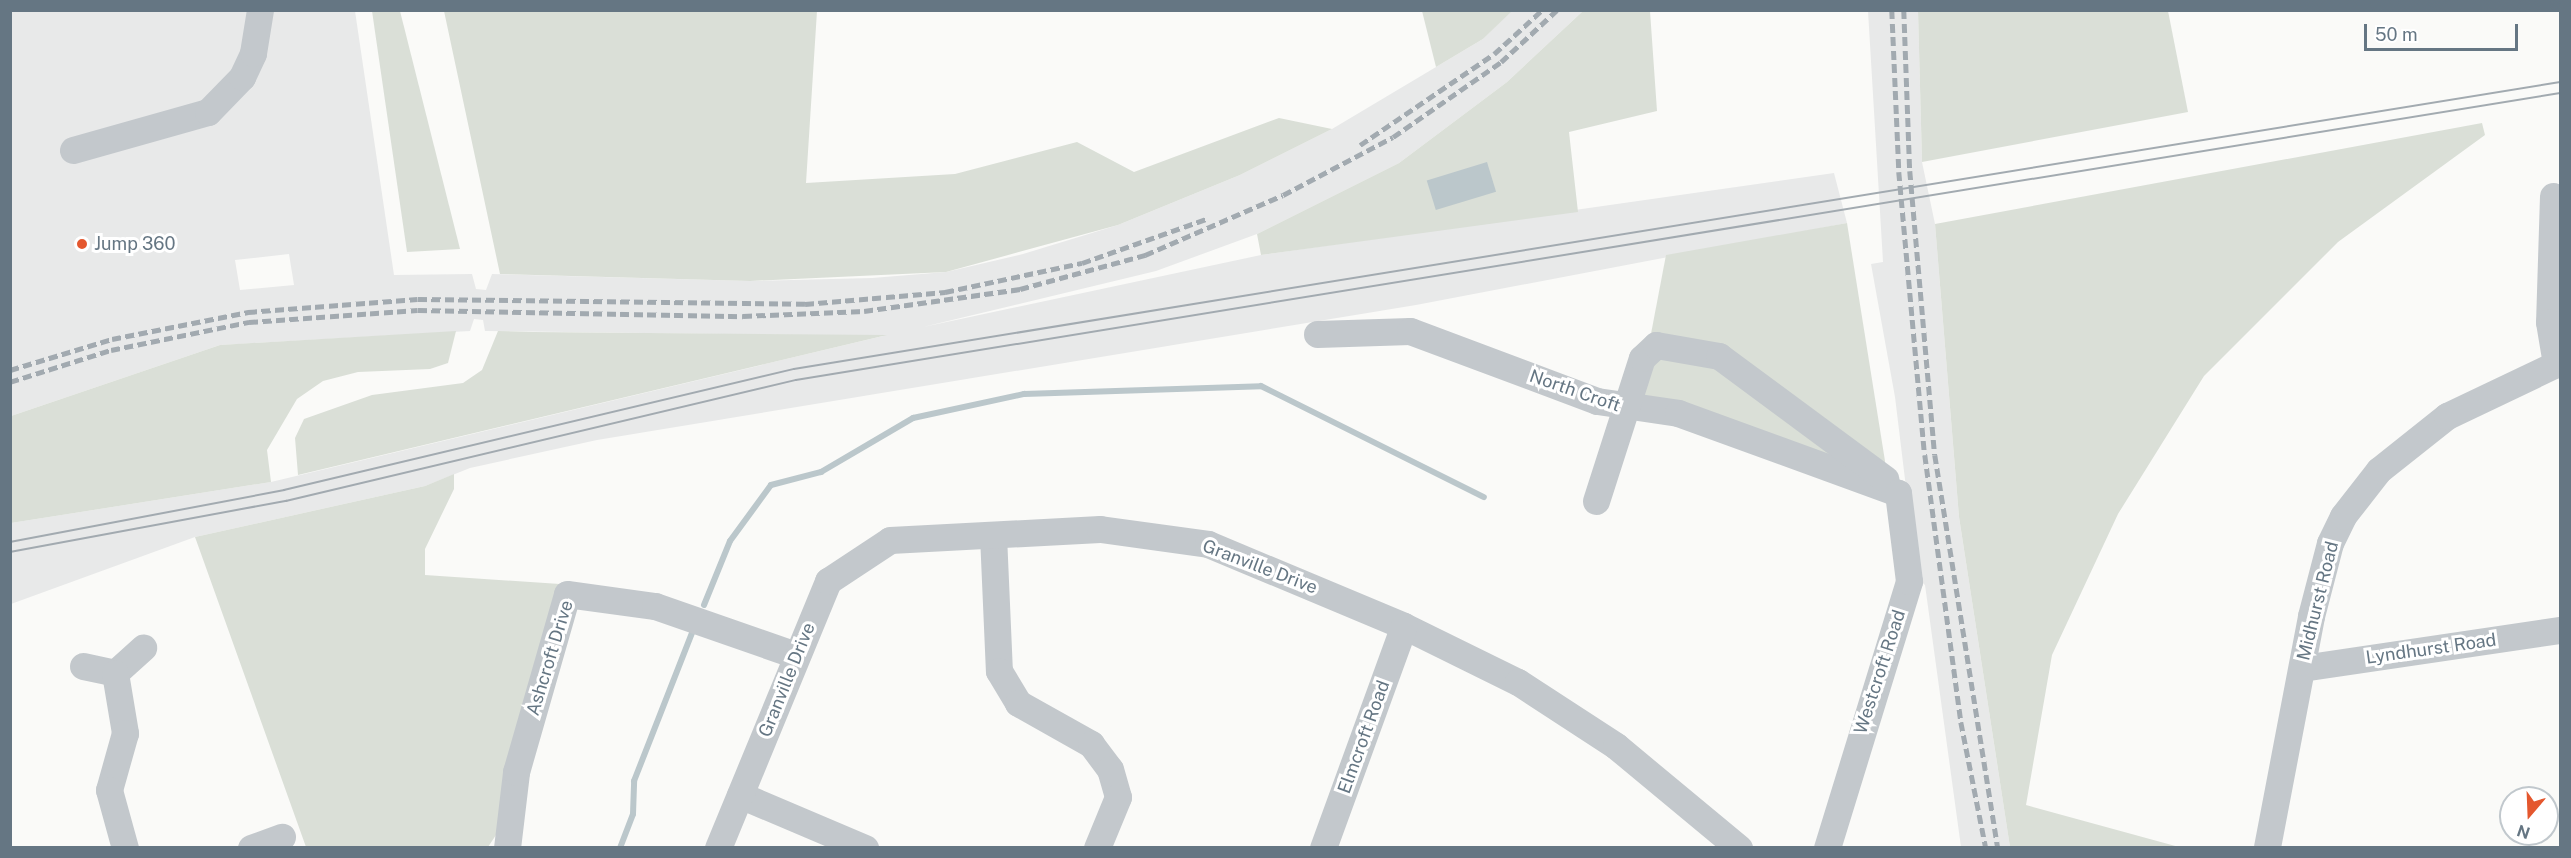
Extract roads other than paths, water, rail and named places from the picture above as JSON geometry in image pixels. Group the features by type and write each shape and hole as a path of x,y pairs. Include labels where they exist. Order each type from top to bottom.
{"street":[{"path":"73,150 208,112 242,77 260,15"},
{"path":"2553,196 2549,322 2558,363"},
{"name":"North Croft","path":"1317,334 1410,331 1628,409 1678,413 1898,493"},
{"path":"1596,501 1650,347 1710,351 1898,493"},
{"name":"Midhurst Road","path":"2267,848 2301,668 2330,543 2360,491 2447,416 2558,363"},
{"name":"Westcroft Road","path":"1827,848 1909,580 1898,493"},
{"name":"Granville Drive","path":"718,848 828,581 891,540 1100,529 1208,544 1404,626 1518,682 1616,746 1738,848"},
{"path":"993,535 999,671 1018,704 1090,744 1110,769 1118,797 1097,848"},
{"name":"Ashcroft Drive","path":"500,847 516,772 567,594 655,606 796,655"},
{"name":"Elmcroft Road","path":"1323,848 1404,626"},
{"name":"Lyndhurst Road","path":"2301,668 2560,630"},
{"path":"115,673 143,648"},
{"path":"83,666 115,673"},
{"path":"115,673 125,733 110,790 125,848"},
{"path":"740,795 865,848"},
{"path":"251,848 282,837"}],"waterway":[{"path":"704,605 730,541 771,485 821,472 913,418 1024,394 1261,386 1484,497"},
{"path":"620,848 633,814 634,781 692,633"}],"tram line":[{"path":"10,542 284,490 794,369 2560,82"},
{"path":"10,552 286,501 796,380 2560,93"}],"railway":[{"path":"1360,145 1494,54 1542,10"},
{"path":"10,382 111,350 249,322 418,310 743,316 864,311 1020,289 1145,255 1283,195 1393,137 1501,62 1557,10"},
{"path":"1892,10 1899,172 1925,455 1961,722 1986,848"},
{"path":"1904,10 1910,171 1935,455 1998,848"},
{"path":"10,370 112,339 248,312 418,299 805,304 945,292 1082,263 1206,219"}],"place":[{"name":"Jump 360","path":"82,244"}]}
